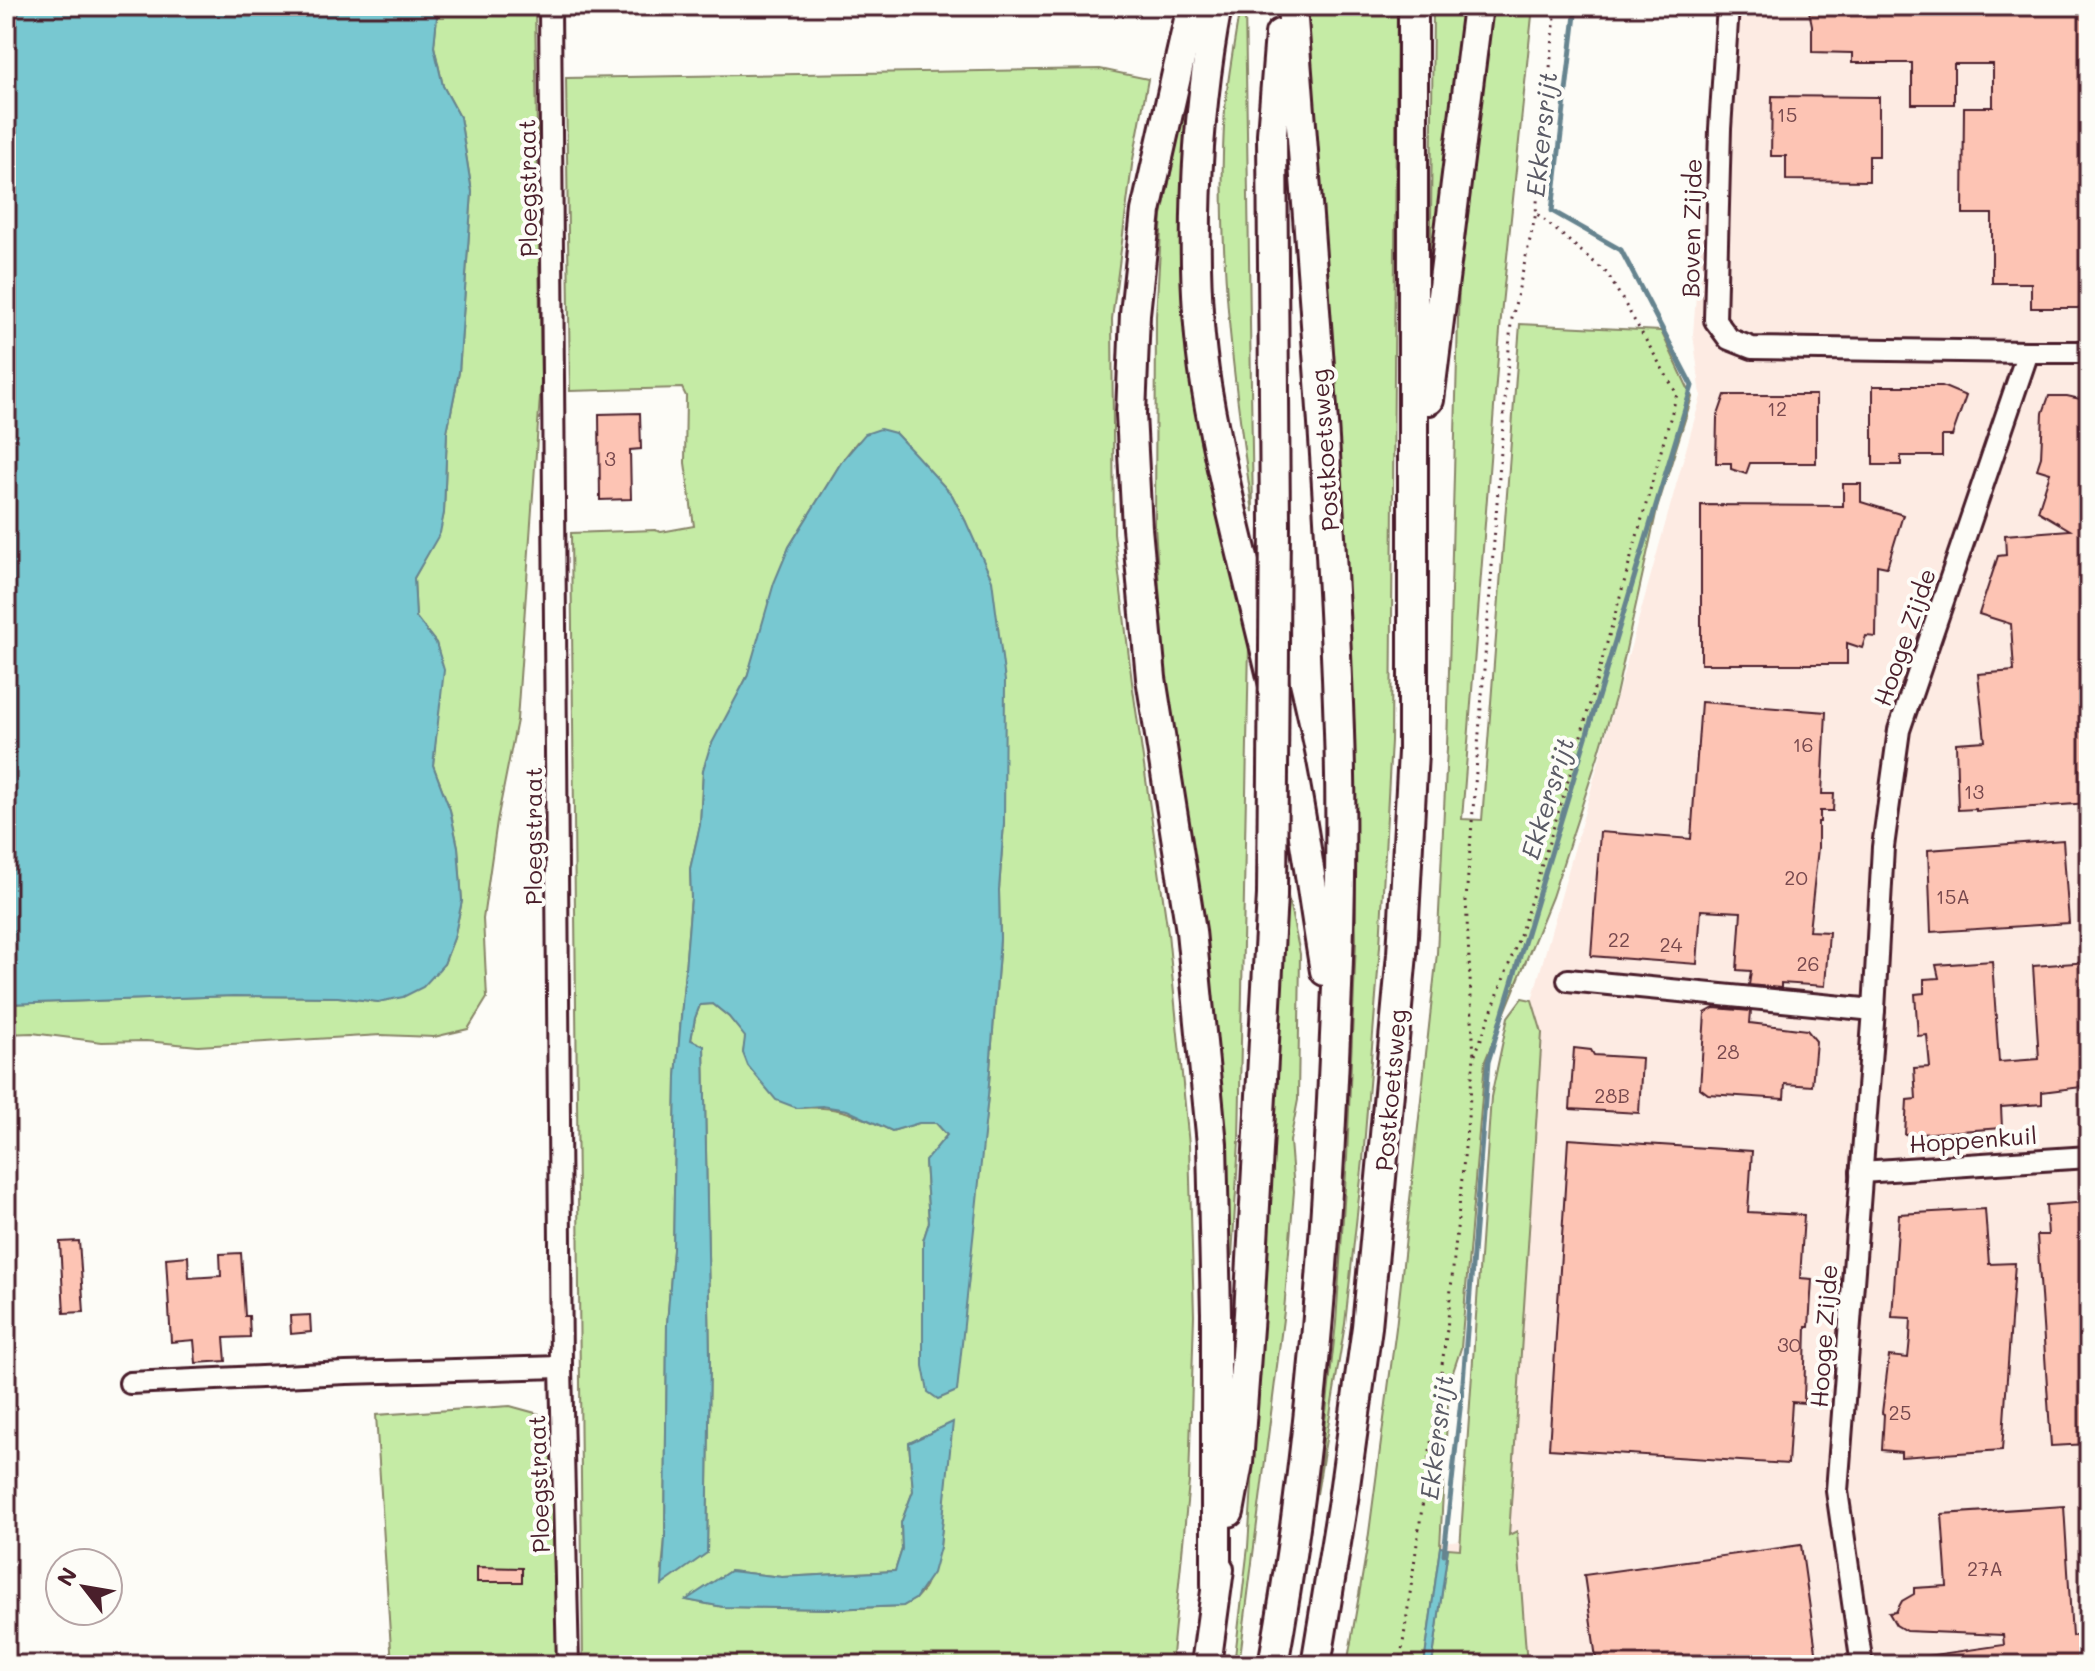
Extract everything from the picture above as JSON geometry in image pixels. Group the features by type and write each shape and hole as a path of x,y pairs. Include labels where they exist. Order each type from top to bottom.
{"highway":[{"path":"1192,6 1146,211 1135,314 1131,414 1137,528 1151,678 1191,931 1212,1144 1216,1313 1216,1584"},
{"name":"Postkoetsweg","path":"1217,6 1201,108 1197,218 1199,299 1206,381 1245,575 1286,739 1335,1038"},
{"name":"Postkoetsweg","path":"1206,1665 1216,1584 1238,1463 1272,895 1275,525 1272,134 1282,6"},
{"name":"Postkoetsweg","path":"1273,1665 1299,1495 1317,1326 1339,943 1339,737 1330,525 1292,6"},
{"name":"Postkoetsweg","path":"1316,1665 1367,1327 1399,985 1413,752 1413,6"},
{"name":"Postkoetsweg","path":"1414,512 1478,6"}],"street":[{"name":"Ploegstraat","path":"550,6 561,1367 568,1665"},
{"name":"Boven Zijde","path":"1728,6 1720,129 1715,320 1729,339 1752,348 2028,352"},
{"path":"2028,352 2089,352"},
{"name":"Hooge Zijde","path":"1862,1665 1837,1491 1874,1010 1883,847 1899,730 2028,352"},
{"path":"1568,980 1874,1010"},
{"name":"Hoppenkuil","path":"1861,1172 2089,1157"},
{"path":"130,1383 561,1367"}],"path":[{"path":"1400,1665 1447,1329 1474,1057 1466,900 1511,323 1536,213 1556,6"},
{"path":"1474,1057 1520,935 1566,786 1677,394 1607,273 1536,213"}],"shaded area":[{"path":"1718,6 2089,6 2089,1665 1347,1665 1367,1548 1509,1536 1542,1033 1532,1000 1701,396 1693,334"}],"green space":[{"path":"438,6 535,6 541,382 517,720 497,821 483,919 487,998 468,1029 434,1037 381,1035 198,1046 146,1041 102,1042 32,1033 6,1034 6,1004 233,996 338,997 378,1002 444,964 454,938 462,901 458,847 450,810 433,765 443,670 436,643 416,618 414,578 439,533 444,513 447,432 459,372 472,192 460,117 443,86 434,46"},
{"path":"1240,6 1245,6 1253,512 1228,311 1223,210 1225,109"},
{"path":"1306,6 1397,6 1391,741 1380,946 1363,1160 1345,1324 1317,1494 1336,1323 1347,1158 1356,941 1355,732"},
{"path":"1433,6 1468,6 1430,325"},
{"path":"1491,6 1533,6 1502,305 1462,819 1482,820 1520,324 1661,331 1692,397 1657,509 1616,695 1598,756 1552,897 1485,1061 1461,1348 1449,1384 1440,1547 1424,1665 1347,1665 1367,1548 1396,1328 1437,953 1447,748 1460,240"},
{"path":"1100,69 1148,79 1132,165 1112,319 1114,533 1168,933 1189,1145 1194,1315 1189,1482 1171,1665 583,1665 571,533 661,532 694,526 685,463 686,396 682,388 570,391 566,78","holes":["895,433 952,495 966,522 1004,823 999,890 1000,939 988,1096 975,1208 923,1307 923,1241 929,1222 925,1162 947,1135 936,1123 919,1123 892,1131 846,1112 797,1108 743,1053 746,1037 729,1017 713,1004 700,1005 691,1040 704,1046 710,1358 707,1553 662,1570 676,1077 691,898 690,869 700,825 703,770 747,677 789,547 857,442","952,1423 940,1547 924,1589 915,1599 903,1606 831,1609 723,1607 687,1600 730,1571 782,1577 895,1571 902,1549 901,1523 913,1491 909,1443"]},
{"path":"1192,71 1221,523 1249,645 1239,1141 1232,1257 1228,1259 1224,1140 1205,928 1165,677 1155,526 1156,316 1162,215"},
{"path":"1284,877 1300,954 1298,1100 1290,1141 1294,1191 1284,1311 1241,1649 1238,1665 1234,1665 1248,1547 1263,1311"},
{"path":"1522,998 1532,1000 1542,1033 1509,1535 1517,1531 1527,1665 1432,1665 1448,1548 1460,1549 1491,1097 1508,1017"},
{"path":"510,1406 539,1414 549,1426 553,1460 557,1665 392,1665 376,1415"}],"water":[{"path":"6,6 438,6 434,47 443,86 460,117 472,192 459,372 447,432 444,513 440,533 414,578 416,617 436,643 444,670 433,765 450,810 458,847 462,901 454,938 444,964 423,987 403,997 378,1002 338,997 233,996 6,1004"},
{"path":"880,429 895,433 915,454 952,495 966,522 992,580 1005,681 1000,939 988,1096 957,1391 938,1399 928,1392 923,1366 923,1241 929,1222 925,1161 947,1135 936,1123 919,1123 892,1131 847,1110 822,1106 797,1108 776,1100 748,1066 743,1053 745,1037 729,1017 713,1004 700,1005 691,1040 704,1046 710,1358 707,1553 662,1585 676,1077 691,898 690,869 700,825 703,770 710,747 747,677 774,583 789,547 842,461 865,434"},
{"path":"953,1422 940,1547 933,1573 915,1599 903,1606 831,1609 723,1607 686,1600 730,1571 782,1577 895,1571 902,1549 901,1523 913,1491 909,1443"},
{"path":"1440,1547 1448,1548 1432,1665 1424,1665"}],"building":[{"path":"1808,6 2086,6 2089,308 2031,308 2031,283 1992,283 1992,214 1963,214 1964,107 1993,107 1993,64 1954,64 1954,104 1912,104 1912,63 1852,63 1852,53 1812,52"},
{"path":"1772,96 1879,97 1879,156 1869,156 1869,181 1786,180 1786,156 1771,156"},
{"path":"1873,386 1942,386 1966,396 1952,436 1942,436 1942,456 1901,456 1901,465 1873,465"},
{"path":"1725,395 1816,395 1816,463 1750,463 1746,474 1731,469 1731,463 1716,463 1717,418"},
{"path":"2049,396 2089,401 2089,803 1958,810 1956,743 1985,741 1978,674 2014,671 2011,624 1979,614 1998,556 2006,555 2005,535 2070,530 2038,511 2050,473 2037,469 2041,457 2043,413"},
{"path":"640,413 641,449 630,450 631,499 600,500 599,414"},
{"path":"1843,484 1861,484 1861,502 1903,515 1887,567 1877,565 1876,637 1866,636 1862,648 1847,643 1847,664 1701,664 1701,505 1843,506"},
{"path":"1701,702 1826,712 1822,794 1834,794 1833,811 1820,811 1809,931 1829,932 1825,986 1781,983 1781,988 1749,985 1751,971 1737,970 1741,912 1701,910 1697,964 1591,956 1600,832 1691,839"},
{"path":"2063,840 2069,923 1931,932 1928,850"},
{"path":"1992,961 1999,1062 2039,1059 2033,966 2089,962 2089,1079 2081,1080 2082,1087 2042,1092 2042,1104 2001,1107 2002,1128 1905,1135 1907,1100 1916,1099 1914,1068 1930,1067 1927,1035 1918,1036 1915,994 1924,993 1924,979 1939,978 1936,965"},
{"path":"1714,1008 1751,1011 1750,1023 1807,1030 1816,1041 1812,1086 1785,1084 1784,1099 1708,1094 1700,1088 1705,1013"},
{"path":"1574,1048 1591,1050 1594,1055 1642,1058 1639,1113 1570,1109"},
{"path":"1568,1139 1752,1151 1748,1212 1804,1215 1800,1278 1812,1279 1809,1327 1806,1327 1804,1403 1792,1402 1788,1464 1549,1449"},
{"path":"2089,1202 2089,1444 2051,1446 2037,1235 2048,1235 2046,1205"},
{"path":"1985,1209 1989,1264 2015,1263 2002,1450 1901,1457 1901,1452 1882,1450 1882,1413 1889,1356 1908,1358 1910,1338 1911,1318 1892,1317 1899,1214"},
{"path":"79,1241 84,1312 64,1313 60,1242"},
{"path":"241,1253 245,1316 249,1316 250,1337 224,1338 226,1361 196,1363 194,1340 171,1342 166,1258 188,1256 189,1278 221,1276 220,1254"},
{"path":"310,1315 311,1332 291,1334 290,1316"},
{"path":"2064,1506 2072,1636 2089,1633 2089,1665 1926,1665 1926,1656 2004,1645 2003,1635 1906,1631 1896,1625 1889,1613 1896,1612 1902,1601 1914,1594 1914,1588 1947,1586 1942,1514"},
{"path":"1801,1545 1818,1665 1597,1665 1584,1575"},
{"path":"477,1567 522,1568 522,1582 477,1582"}],"waterway":[{"name":"Ekkersrijt","path":"1444,1554 1463,1382 1488,1062 1692,386 1621,250 1552,211 1576,6"}]}
